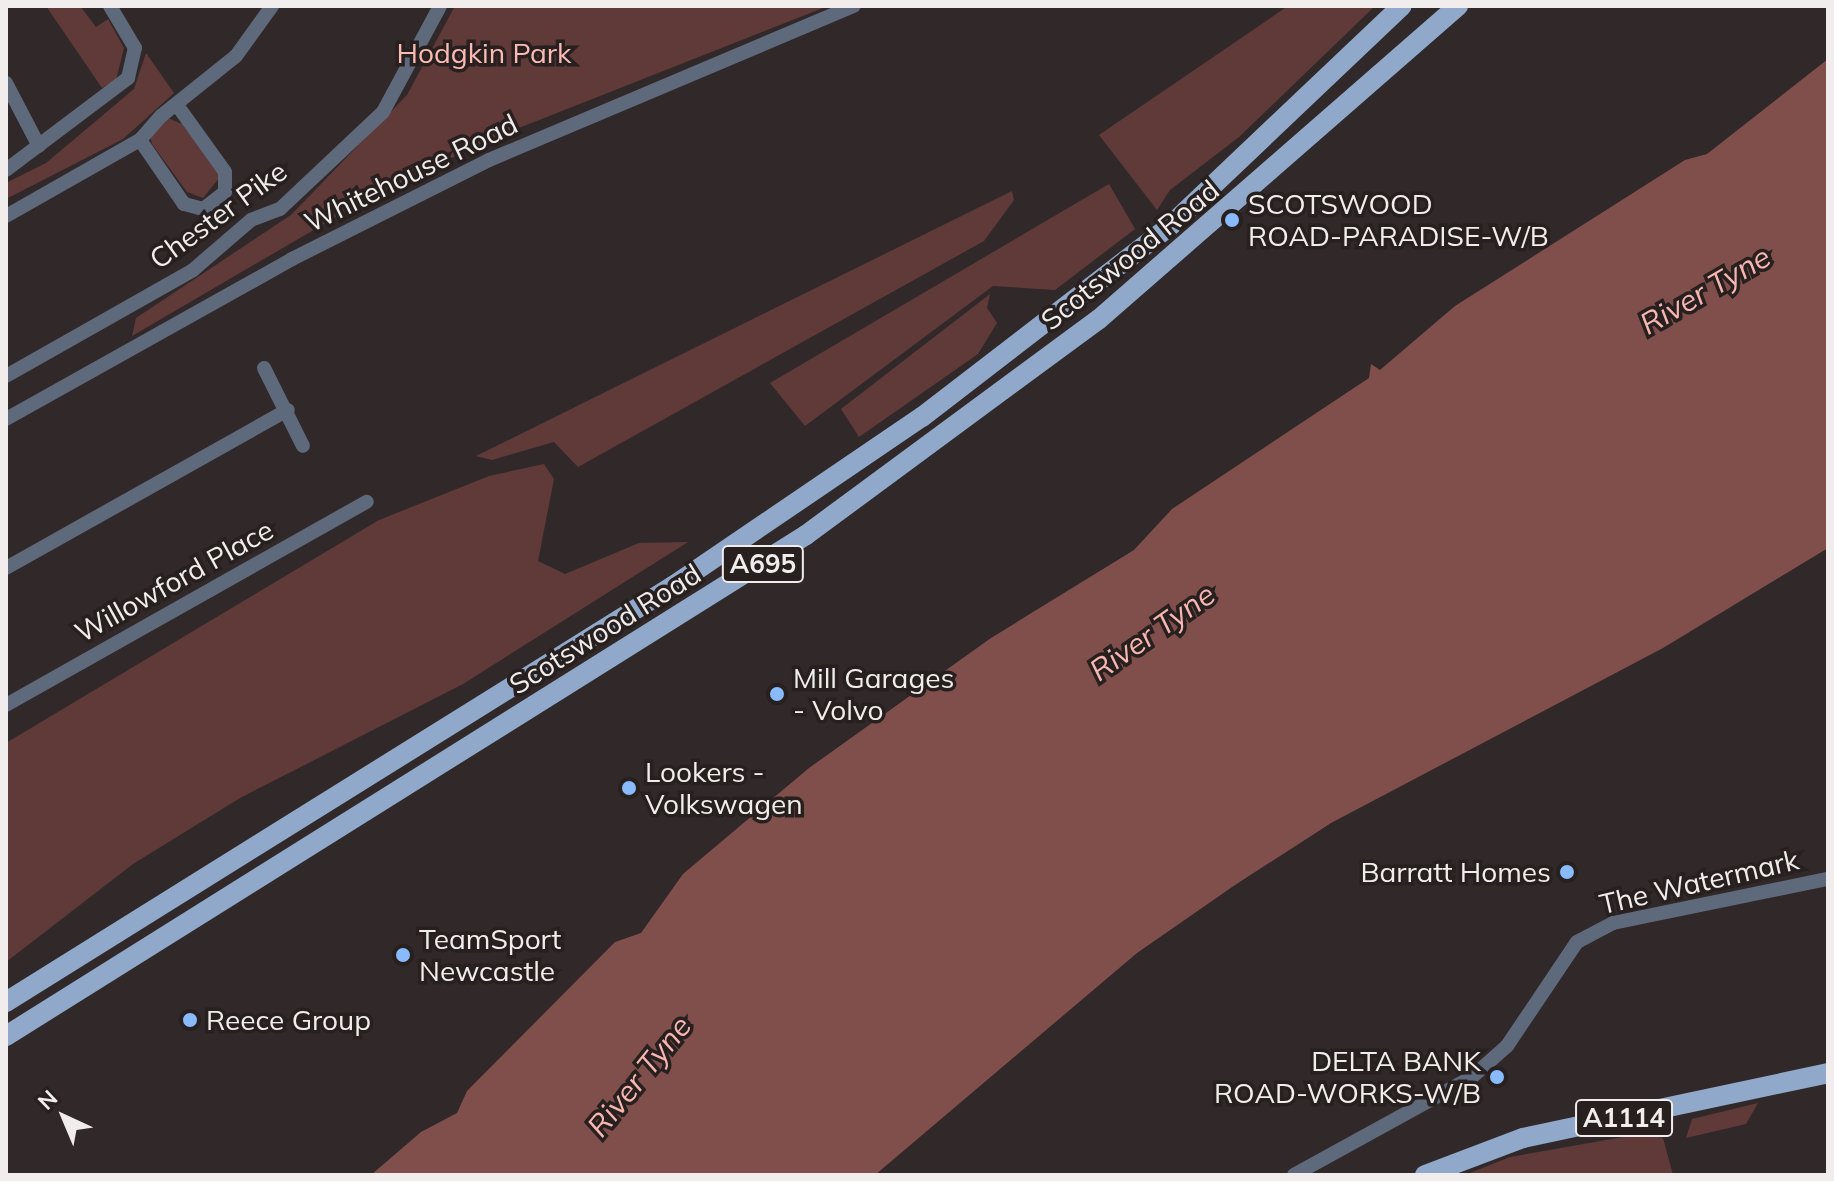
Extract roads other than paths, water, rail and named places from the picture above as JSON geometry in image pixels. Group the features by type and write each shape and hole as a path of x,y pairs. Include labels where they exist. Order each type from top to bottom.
{"main road":[{"name":"Scotswood Road","path":"6,1002 673,586 922,417 1171,225 1402,6"},
{"name":"Scotswood Road","path":"6,1036 806,535 1098,320 1458,6"},
{"name":"A1114","path":"1425,1175 1523,1138 1828,1073"}],"street":[{"path":"6,170 128,78 135,48 110,6"},
{"path":"6,216 140,140 236,56 272,6"},
{"name":"Chester Pike","path":"6,376 193,270 240,227 280,209 383,112 440,6"},
{"name":"Whitehouse Road","path":"6,419 292,259 489,160 854,6"},
{"path":"6,83 39,146"},
{"path":"140,140 184,204 203,209 225,192 225,172 177,105"},
{"path":"264,368 288,410 303,446"},
{"path":"6,568 288,410"},
{"name":"Willowford Place","path":"6,705 367,502"},
{"name":"The Watermark","path":"1294,1175 1472,1077 1507,1046 1577,942 1613,923 1828,879"}],"water":[{"name":"River Tyne","path":"1828,59 1828,548 1663,648 1331,823 1235,885 1137,953 875,1175 371,1175 421,1132 457,1113 467,1091 615,942 641,933 683,874 809,768 991,638 1134,550 1172,509 1369,378 1371,364 1380,370 1455,306 1685,160 1707,154"}],"place":[{"name":"SCOTSWOOD ROAD-PARADISE-W/B","path":"1232,220"},
{"name":"Mill Garages - Volvo","path":"777,694"},
{"name":"Lookers - Volkswagen","path":"629,788"},
{"name":"Barratt Homes","path":"1567,872"},
{"name":"TeamSport Newcastle","path":"403,955"},
{"name":"Reece Group","path":"190,1020"},
{"name":"DELTA BANK ROAD-WORKS-W/B","path":"1497,1077"}],"park label":[{"name":"Hodgkin Park","path":"484,53"}]}
